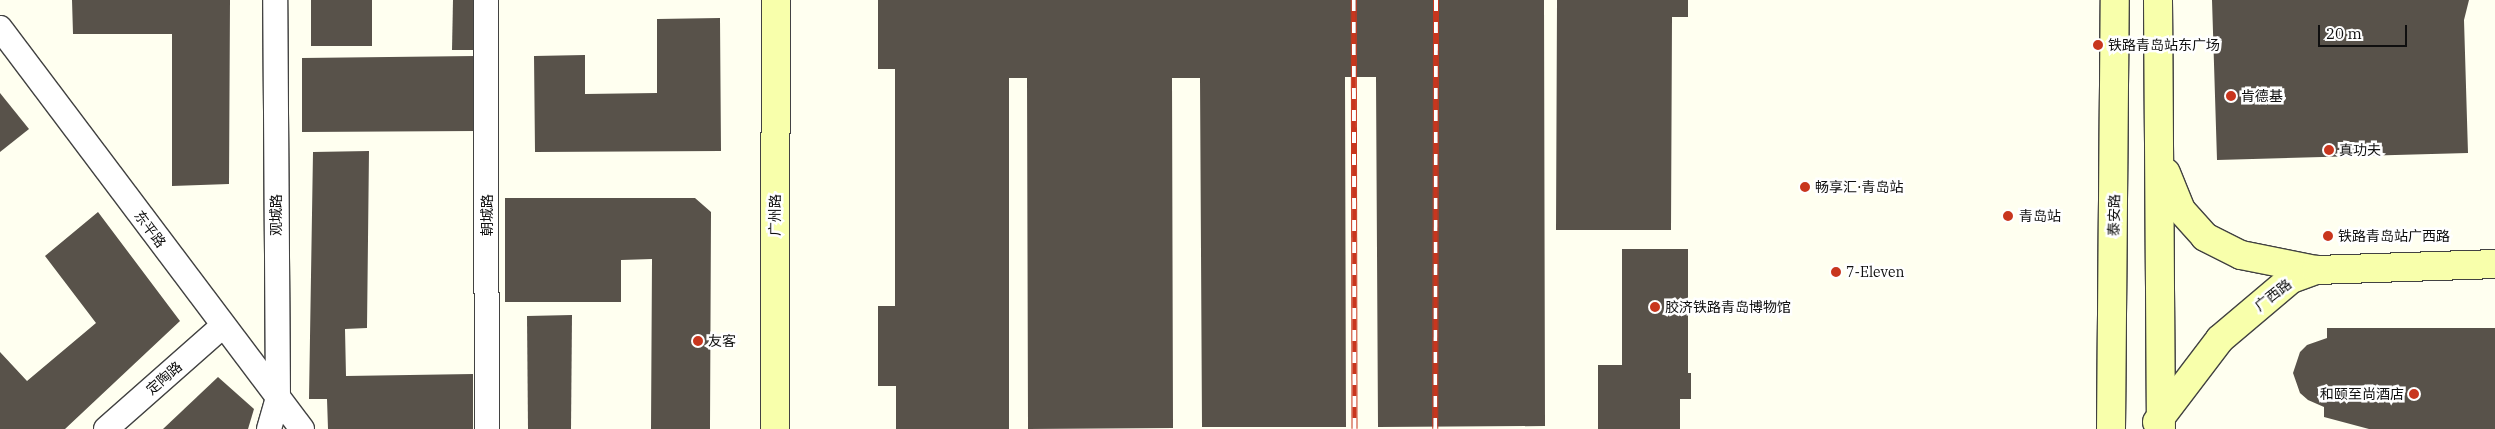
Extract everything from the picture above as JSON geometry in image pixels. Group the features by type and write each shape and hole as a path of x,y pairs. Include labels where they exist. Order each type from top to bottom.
{"street":[{"name":"观城路","path":"269,429 278,398 275,0"},
{"name":"朝城路","path":"486,0 487,429"},
{"name":"广州路","path":"774,429 776,0"},
{"name":"泰安路","path":"2111,429 2114,0"},
{"path":"2156,426 2159,156 2158,0"},
{"name":"东平路","path":"0,28 302,429"},
{"path":"2159,156 2180,210 2205,237 2241,255 2316,270"},
{"name":"广西路","path":"2156,426 2220,339 2291,279 2316,270 2495,264"},
{"name":"定陶路","path":"106,429 223,326"}],"building":[{"path":"72,0 230,0 229,184 172,186 172,34 73,34"},
{"path":"311,0 372,0 372,46 311,46"},
{"path":"453,0 477,0 476,50 452,50"},
{"path":"878,0 1544,0 1545,426 1378,427 1376,77 1345,77 1346,427 1202,427 1200,78 1172,78 1173,428 1028,429 1027,78 1009,78 1009,429 896,429 896,386 878,386 878,306 895,306 895,69 878,69"},
{"path":"1557,0 1688,0 1688,17 1672,17 1671,230 1556,230"},
{"path":"2212,0 2469,0 2464,20 2468,153 2217,160"},
{"path":"720,18 721,151 535,152 534,56 585,55 585,94 657,93 657,19"},
{"path":"476,56 475,131 302,132 302,58"},
{"path":"0,93 29,129 0,152"},
{"path":"369,151 367,328 345,329 346,376 473,374 473,429 328,429 327,399 309,399 313,152"},
{"path":"505,198 695,198 711,212 710,429 651,429 652,259 621,260 621,302 505,302"},
{"path":"98,212 180,321 65,429 0,429 0,352 27,381 96,323 45,256"},
{"name":"胶济铁路青岛博物馆","path":"1622,249 1688,249 1688,373 1691,373 1691,399 1680,399 1680,429 1598,429 1598,365 1622,365"},
{"path":"572,315 571,429 528,429 527,316"},
{"path":"2327,328 2495,328 2495,429 2369,429 2324,417 2324,407 2308,400 2300,393 2293,373 2300,352 2307,345 2327,338"},
{"path":"218,377 254,409 248,429 163,429"}],"railway":[{"path":"1354,0 1355,429"},
{"path":"1435,429 1436,0"}],"place":[{"name":"铁路青岛站东广场","path":"2098,45"},
{"name":"肯德基","path":"2231,96"},
{"name":"真功夫","path":"2329,150"},
{"name":"畅享汇·青岛站","path":"1805,187"},
{"name":"青岛站","path":"2008,216"},
{"name":"铁路青岛站广西路","path":"2328,236"},
{"name":"7-Eleven","path":"1836,272"},
{"name":"胶济铁路青岛博物馆","path":"1655,307"},
{"name":"友客","path":"698,341"},
{"name":"和颐至尚酒店","path":"2414,394"}]}
